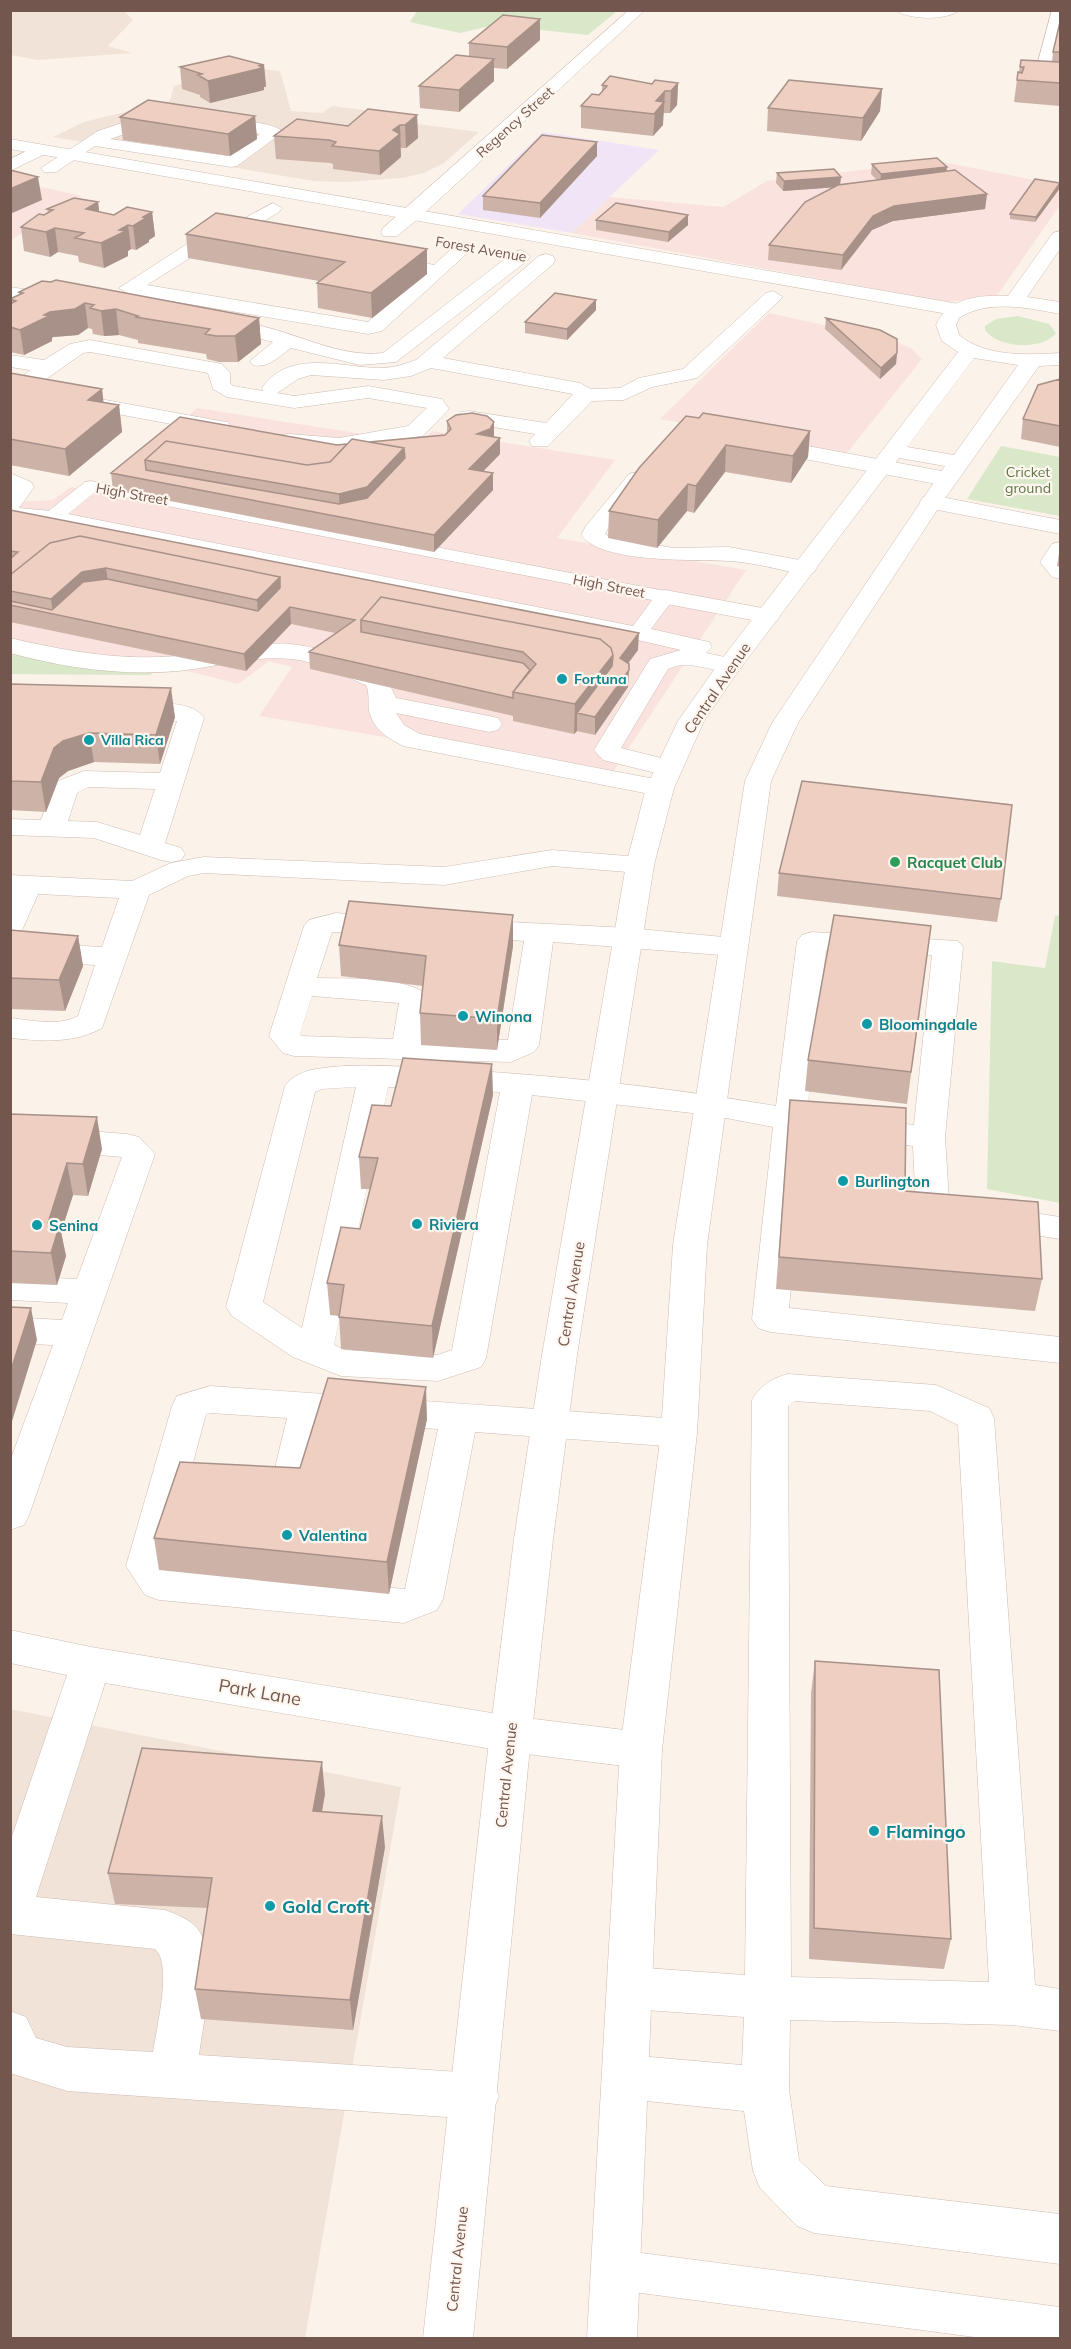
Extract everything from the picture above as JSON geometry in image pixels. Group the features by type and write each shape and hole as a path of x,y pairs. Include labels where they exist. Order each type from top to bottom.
{"street":[{"name":"Regency Street","path":"390,232 412,215 638,10"},
{"path":"903,10 942,14 952,10"},
{"path":"1060,10 1042,73 1046,76 1060,77"},
{"path":"50,168 93,141 134,124 165,119 233,124 275,132 231,162 93,141"},
{"name":"Forest Avenue","path":"10,144 959,310"},
{"path":"13,163 39,150"},
{"path":"13,163 308,215"},
{"path":"194,194 216,181"},
{"path":"232,232 273,208"},
{"path":"367,227 412,236"},
{"path":"255,236 232,232 214,235 129,288 368,328 375,327 465,247"},
{"path":"1014,301 1060,237"},
{"name":"Forest Avenue","path":"444,243 567,264 527,295 502,297"},
{"path":"358,256 438,271"},
{"path":"210,322 268,333 376,361 389,358 521,256"},
{"path":"272,388 287,375 305,368 390,374 410,371 426,361 546,260"},
{"path":"699,287 721,269"},
{"path":"159,270 182,274"},
{"path":"10,293 35,296 37,302 10,319"},
{"path":"752,294 796,301"},
{"path":"295,316 306,297"},
{"path":"469,417 545,436 586,395 624,394 646,382 690,374 773,297"},
{"path":"959,310 983,303 1014,301 1060,308"},
{"path":"117,304 164,313"},
{"name":"Central Avenue","path":"448,2338 475,2096 510,1734 549,1424 640,865 664,778 691,721 888,459 958,338 952,315 959,310"},
{"path":"923,323 999,358 1046,360"},
{"path":"260,361 289,340"},
{"path":"240,431 25,391 24,384 77,348 90,346 215,368 220,373 220,385 227,391 294,402 368,392 435,403 438,409 415,431 339,445 274,437"},
{"path":"612,2338 618,2270 641,1750 679,1433 690,1245 758,781 785,723 946,481 1046,360"},
{"path":"10,361 48,367"},
{"path":"426,361 580,389 586,395"},
{"path":"748,442 888,459 1060,527"},
{"path":"654,459 597,526 593,535 601,542 673,555 729,554 805,568"},
{"path":"10,480 23,487 10,504"},
{"name":"High Street","path":"53,517 90,486 768,616"},
{"path":"10,514 53,517 638,633 734,661"},
{"path":"1060,549 1052,562 1060,572"},
{"name":"High Street","path":"638,633 665,597"},
{"path":"10,645 36,653 123,665 179,663 224,654 273,651 307,654 376,680 383,695 383,716 395,731 412,740 664,778"},
{"path":"664,778 598,745 659,664 666,658 734,661"},
{"path":"382,704 489,724"},
{"path":"108,711 179,713 190,718 150,847"},
{"path":"52,828 65,788 84,779 171,781"},
{"path":"10,827 97,830 204,865"},
{"path":"10,929 19,885 136,890 182,869 204,865 444,876 552,858 640,865"},
{"path":"10,1028 64,1032 82,1028 91,1021 136,890"},
{"path":"540,932 523,1045 511,1053 294,1046 284,1036 319,926 336,922 427,926 540,932 629,937 734,947"},
{"path":"1060,1228 933,1209 929,1137 948,947 812,941 790,1119 770,1319 1060,1350"},
{"path":"10,951 113,957"},
{"path":"300,986 401,992 415,999 407,1049"},
{"path":"518,1083 468,1358 438,1368 341,1362 315,1352 244,1307 301,1086 317,1079 374,1076 518,1083 605,1091 929,1137"},
{"path":"315,1352 374,1076"},
{"path":"10,1136 127,1145 139,1154 10,1515"},
{"path":"10,1288 90,1292"},
{"path":"10,1330 75,1334"},
{"path":"1013,2004 976,1418 936,1398 788,1387 770,1400 768,1998 765,2090 777,2171 814,2209 1060,2239"},
{"path":"459,1417 423,1599 404,1607 159,1584 146,1566 202,1482 190,1406 210,1399 459,1417 549,1424 679,1433"},
{"path":"202,1482 277,1487 292,1475 308,1406"},
{"name":"Park Lane","path":"10,1646 91,1664 510,1734 641,1750"},
{"path":"10,1909 91,1664"},
{"path":"10,1914 165,1930 181,1943 187,1973 173,2075"},
{"path":"631,1988 768,1998 1013,2004 1060,2010"},
{"path":"10,2032 20,2055 67,2068 475,2096"},
{"path":"627,2077 765,2090"},
{"path":"618,2270 1060,2328"}],"shaded area":[{"path":"10,11 124,11 133,20 108,46 132,53 37,60 11,55"},
{"path":"242,67 280,71 291,111 322,113 332,106 386,113 380,119 479,132 444,163 424,173 402,178 345,182 313,181 53,137 84,122 170,101 174,86"},
{"path":"543,132 659,150 572,233 458,214"},
{"path":"937,161 1060,185 1060,205 996,297 946,302 572,233 610,197 723,207 767,181"},
{"path":"11,185 32,185 82,196 11,240"},
{"path":"769,313 892,340 912,349 922,359 847,453 660,419"},
{"path":"197,408 421,443 432,431 615,460 557,538 746,570 611,775 259,716 292,667 269,661 238,684 161,664 150,675 11,674 10,502 53,500 71,487 106,494"},
{"path":"10,1709 401,1787 305,2338 11,2338"}],"green space":[{"path":"417,11 617,11 588,35 494,25 460,33 410,22"},
{"path":"1018,316 1049,324 1056,333 1041,343 1020,345 999,341 985,330 985,326 996,319"},
{"name":"Cricket ground","path":"1001,446 1060,457 1060,516 967,499"},
{"path":"11,642 161,664 150,675 11,674"},
{"path":"1060,915 1060,1203 987,1189 992,961 1045,968 1055,916"}],"building":[{"path":"503,15 540,19 507,47 469,43"},
{"path":"1060,22 1060,52 1053,52"},
{"path":"456,55 494,59 459,90 419,86"},
{"path":"229,56 264,65 259,66 262,68 208,81 198,75 202,74 180,67"},
{"path":"1021,60 1060,62 1060,83 1017,80 1018,72 1022,73 1024,67 1020,67"},
{"path":"610,76 652,84 655,80 678,83 671,91 665,91 656,101 664,102 654,114 581,106 592,94 599,95 607,86 602,85"},
{"path":"789,80 882,89 863,118 768,108"},
{"path":"148,100 255,116 228,134 120,117"},
{"path":"368,109 417,115 405,125 400,125 393,130 400,134 379,151 332,146 336,142 329,140 274,136 297,119 348,126"},
{"path":"542,135 597,142 540,203 483,196"},
{"path":"937,158 947,167 881,174 872,164"},
{"path":"834,169 841,177 784,181 777,173"},
{"path":"10,170 38,177 10,189"},
{"path":"955,170 987,194 894,206 873,216 843,255 769,245 805,202 838,185"},
{"path":"1035,179 1060,183 1036,217 1010,214"},
{"path":"74,198 98,202 86,209 114,215 127,207 152,212 133,226 128,225 119,230 126,231 101,243 75,238 84,233 55,228 46,232 21,227 39,214 44,215 53,210 47,209"},
{"path":"616,203 688,215 669,232 596,220"},
{"path":"216,213 427,249 371,293 317,283 345,262 186,234"},
{"path":"56,280 259,318 235,336 216,336 205,334 210,329 135,317 138,316 116,309 101,311 90,308 94,305 85,303 75,309 50,312 44,315 49,316 20,330 10,327 10,304 16,301 10,299 42,281"},
{"path":"555,293 596,300 567,329 525,322"},
{"path":"826,318 880,330 897,339 897,353 881,368"},
{"path":"10,373 102,389 88,400 119,405 65,449 10,439"},
{"path":"1060,379 1060,426 1023,419 1038,385"},
{"path":"472,413 487,416 494,422 490,429 477,434 500,438 469,469 493,473 434,535 111,473 180,417 337,445 347,444 330,462 307,465 166,441 145,460 146,470 339,504 367,498 405,458 404,448 369,442 445,435 451,429 447,421 456,415"},
{"path":"703,413 810,431 793,456 726,445 696,486 688,484 658,520 609,511 639,468 686,416 699,418"},
{"path":"352,439 404,448 367,487 339,494 145,460 166,441 307,465 330,462"},
{"path":"10,510 639,633 620,658 629,664 629,670 595,717 577,713 612,666 611,648 600,639 381,597 361,620 361,632 523,663 530,670 513,692 513,698 309,652 355,620 290,607 244,654 10,605 10,601 52,610 83,582 107,579 258,611 280,588 280,577 80,536 50,543 10,575 10,559 18,552 10,551"},
{"path":"80,536 280,577 257,600 106,568 82,572 51,599 10,591 10,575 50,543"},
{"path":"381,597 600,639 611,648 613,655 575,704 513,692 536,664 523,652 361,620"},
{"path":"10,684 171,688 156,735 89,733 63,741 54,748 41,782 10,781"},
{"name":"Racquet Club","path":"802,781 1012,805 1001,899 779,873"},
{"path":"349,901 513,915 497,1019 420,1013 426,956 339,945"},
{"name":"Bloomingdale","path":"834,915 931,926 911,1072 808,1060"},
{"path":"10,930 78,936 59,980 10,978"},
{"name":"Riviera","path":"403,1058 492,1064 432,1326 339,1317 344,1285 327,1283 341,1227 360,1229 378,1158 359,1157 372,1105 391,1106"},
{"name":"Burlington","path":"790,1100 906,1108 905,1191 1038,1202 1042,1279 779,1257"},
{"name":"Senina","path":"10,1114 97,1117 83,1164 67,1163 48,1223 60,1224 51,1253 10,1251"},
{"path":"10,1307 31,1308 10,1373"},
{"name":"Valentina","path":"328,1378 426,1387 387,1562 154,1538 180,1462 300,1468"},
{"name":"Flamingo","path":"815,1661 939,1670 951,1939 814,1928"},
{"name":"Gold Croft","path":"142,1748 322,1762 313,1811 382,1816 350,2000 195,1989 212,1878 108,1873"}],"place":[{"name":"Fortuna","path":"562,679"},
{"name":"Villa Rica","path":"89,740"},
{"name":"Racquet Club","path":"895,862"},
{"name":"Winona","path":"463,1016"},
{"name":"Bloomingdale","path":"867,1024"},
{"name":"Burlington","path":"843,1181"},
{"name":"Riviera","path":"417,1224"},
{"name":"Senina","path":"37,1225"},
{"name":"Valentina","path":"287,1535"},
{"name":"Flamingo","path":"874,1831"},
{"name":"Gold Croft","path":"270,1906"}]}
